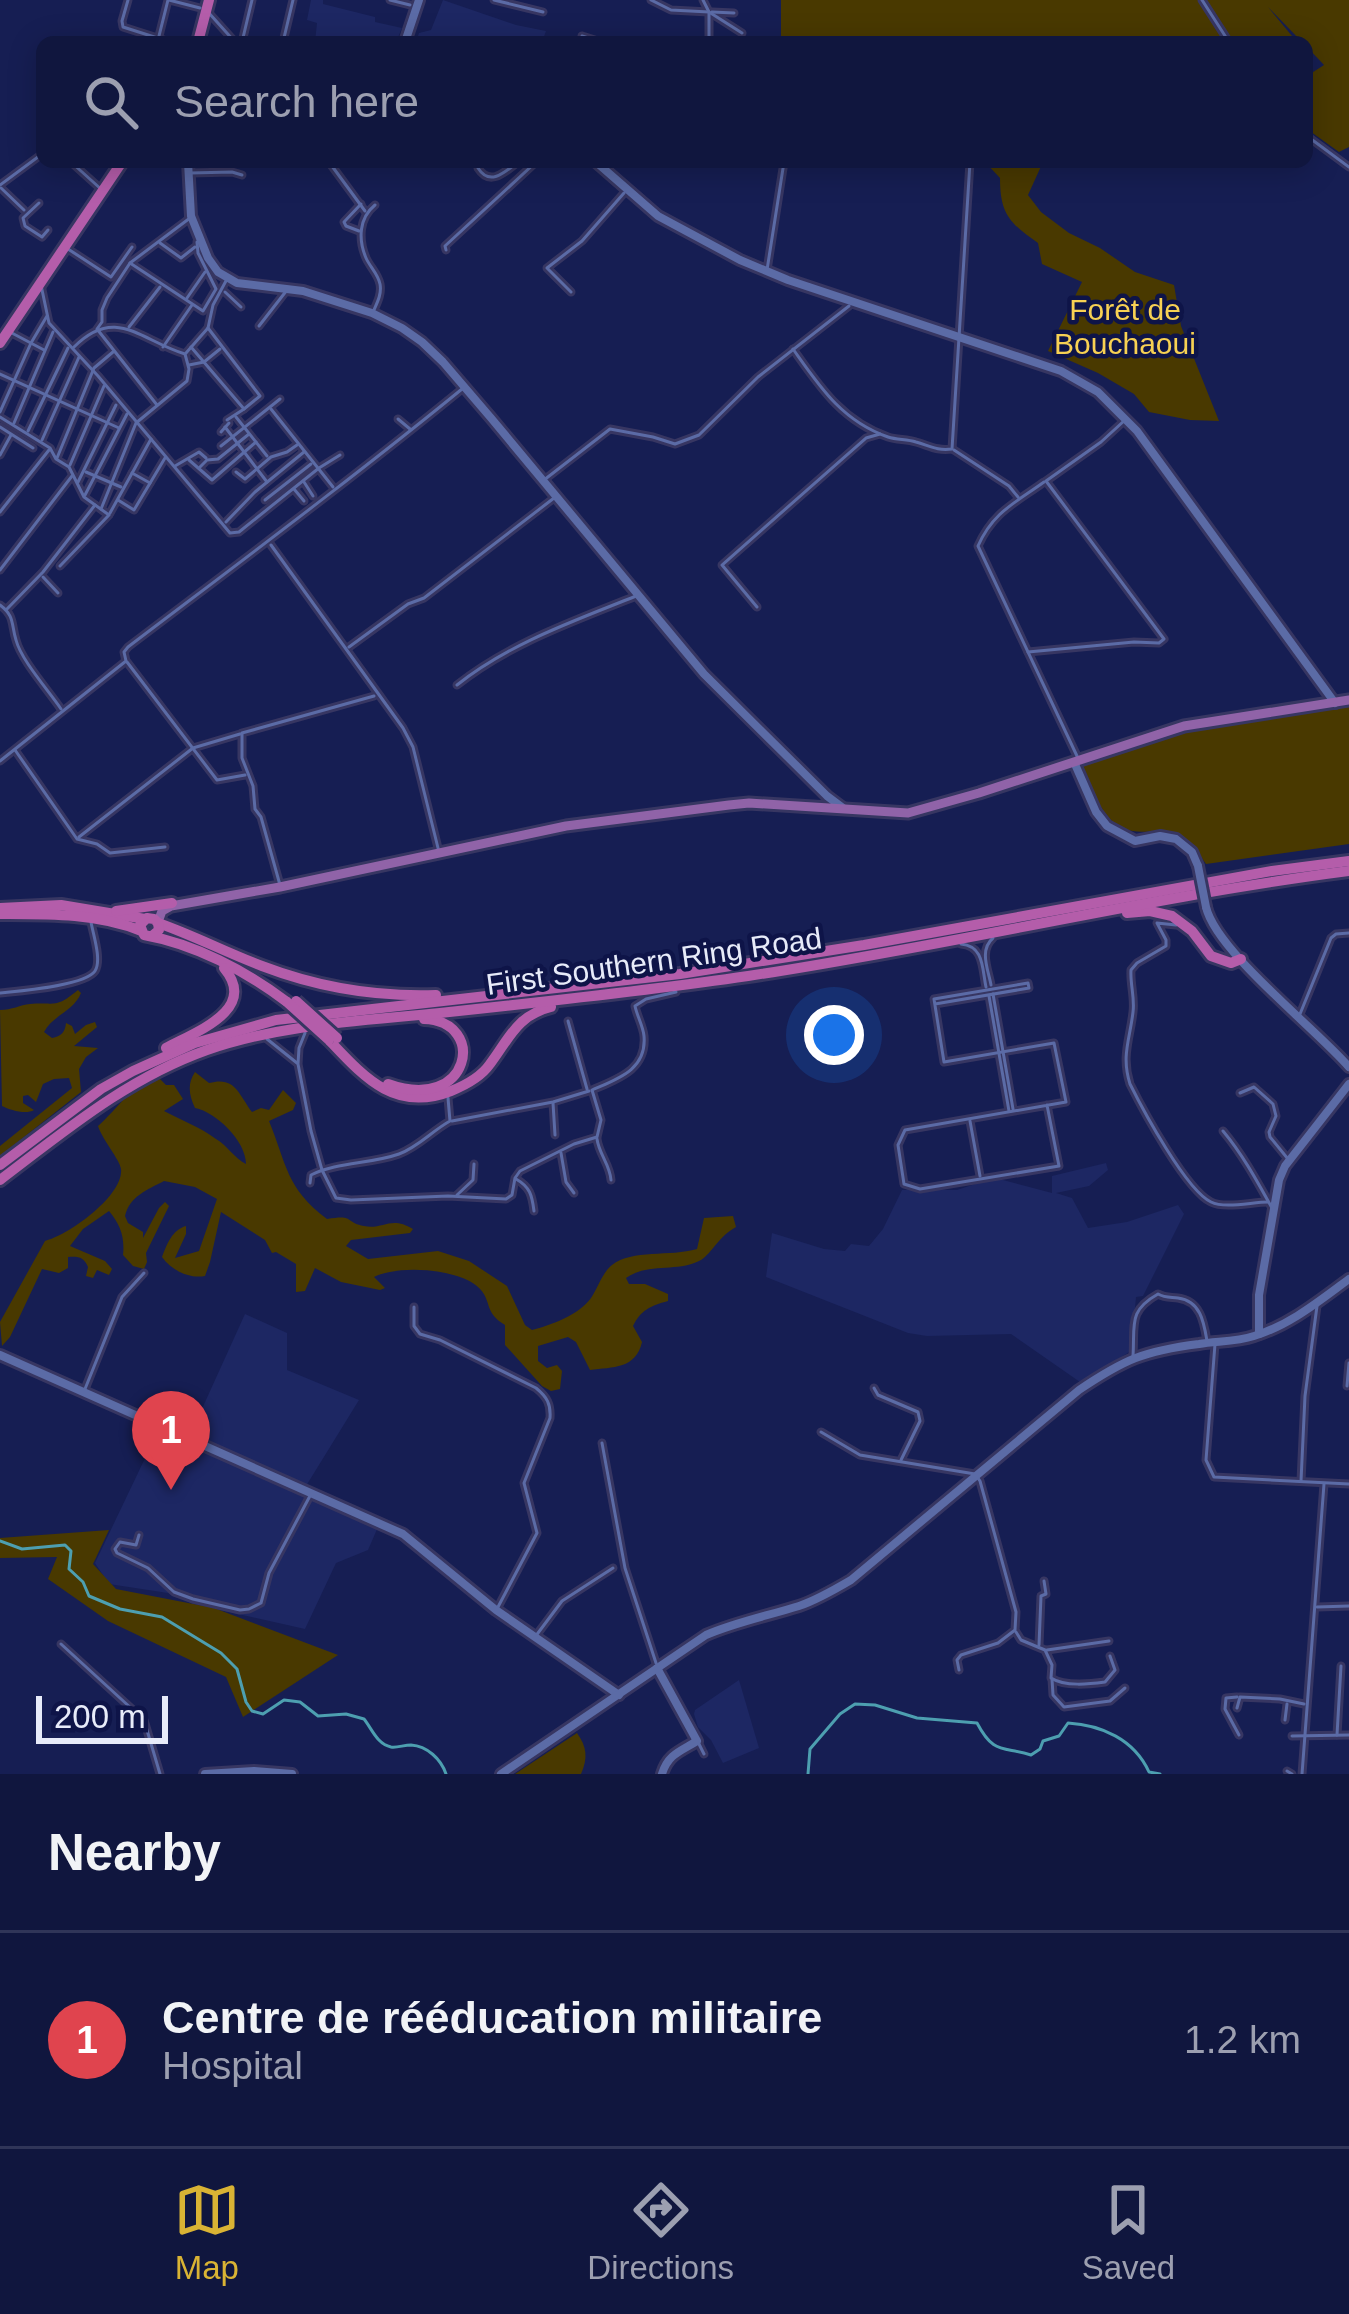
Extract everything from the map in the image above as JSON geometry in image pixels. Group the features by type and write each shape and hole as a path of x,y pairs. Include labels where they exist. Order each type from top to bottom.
{"highway":[{"path":"199,36 208,5"},
{"path":"4,337 118,168"},
{"name":"First Southern Ring Road","path":"0,1165 110,1084 178,1050 276,1020 680,974 1208,881 1349,861"},
{"name":"First Southern Ring Road","path":"0,1180 135,1082 209,1049 260,1036 342,1022 750,976 1187,895 1349,872"},
{"path":"1187,895 1181,913 1222,959"},
{"path":"0,910 61,904 107,912 301,979"},
{"path":"107,912 172,904"},
{"path":"0,910 154,926 172,941 211,954 361,991 422,996 607,981"},
{"path":"0,910 66,911 154,926 270,981"},
{"path":"1090,914 1162,912 1186,925 1211,956 1231,963 1241,959"},
{"path":"211,954 270,981 385,1082 422,1091 452,1080 461,1064 460,1040 442,1022 342,1022"},
{"path":"211,954 292,1002"},
{"path":"110,1084 228,1010 232,981 211,954"},
{"path":"333,1039 356,1070 386,1090 413,1098 447,1093 488,1068 512,1029 526,1017 554,1006 632,991"}],"main road":[{"path":"407,36 417,13 415,2"},
{"path":"188,168 197,240 227,279 288,289 372,313 422,342 704,674 817,786 849,811"},
{"path":"603,168 658,216 767,272 1061,371 1098,392 1126,418 1335,703"},
{"path":"154,926 165,909 188,903 566,826 749,803 908,813 1184,726 1349,700"},
{"path":"1076,761 1094,808 1107,826 1135,841 1160,836 1175,839 1192,852 1213,927 1349,1066"},
{"path":"817,786 818,809"},
{"path":"154,926 172,904 218,898"},
{"path":"154,926 188,903"},
{"path":"1258,1334 1270,1206 1279,1180 1349,1084"},
{"path":"501,1774 687,1646 723,1628 801,1606 838,1588 1079,1390 1133,1357 1258,1334 1283,1324 1349,1279"},
{"path":"1259,1316 1283,1324"},
{"path":"1258,1334 1259,1316"},
{"path":"0,1355 403,1534 496,1610 619,1695"},
{"path":"657,1668 697,1741 673,1754 662,1774"},
{"path":"205,1774 292,1774"}],"street":[{"path":"128,0 123,27 152,36"},
{"path":"160,36 169,0 208,5 233,36"},
{"path":"240,36 251,0"},
{"path":"284,36 293,0"},
{"path":"390,0 415,2"},
{"path":"494,0 543,12"},
{"path":"651,0 671,10 734,14"},
{"path":"703,0 709,12 709,36"},
{"path":"1202,0 1225,36"},
{"path":"709,12 742,33"},
{"path":"1313,140 1349,167"},
{"path":"27,213 0,186 36,159"},
{"path":"78,168 103,191"},
{"path":"203,168 242,176"},
{"path":"333,168 366,212"},
{"path":"478,168 490,178 510,168"},
{"path":"446,250 530,168"},
{"path":"767,272 783,168"},
{"path":"952,449 970,168"},
{"path":"571,292 547,268 592,232 627,190"},
{"path":"39,203 23,218 25,226 42,237 48,230"},
{"path":"361,204 344,222 361,232"},
{"path":"372,313 380,286 367,260 361,232 366,212 375,205"},
{"path":"97,329 107,298 130,263 191,216"},
{"path":"158,242 181,258 197,240"},
{"path":"130,263 202,310 216,289 197,240"},
{"path":"65,246 112,277 132,247"},
{"path":"187,299 206,270"},
{"path":"185,354 208,328 213,305 227,279"},
{"path":"40,284 54,330 230,532 237,533 340,455"},
{"path":"128,328 161,285"},
{"path":"259,326 288,289"},
{"path":"222,290 242,307"},
{"path":"543,481 610,429 676,444 700,435 758,377 852,302"},
{"path":"163,347 193,304"},
{"path":"47,316 0,414 50,448 69,467 84,497 109,515"},
{"path":"28,433 71,347 97,329 128,328 185,354"},
{"path":"208,328 260,396 226,426 267,482"},
{"path":"97,329 157,405"},
{"path":"13,424 54,330"},
{"path":"4,337 46,350"},
{"path":"191,347 244,409"},
{"path":"189,365 204,362 221,347"},
{"path":"793,350 833,404 882,434 938,451 952,449 1009,486 1019,500"},
{"path":"56,459 93,371 115,351"},
{"path":"101,509 136,423 187,381 185,354"},
{"path":"41,441 80,357"},
{"path":"0,374 119,428"},
{"path":"69,467 105,384"},
{"path":"247,774 217,779 126,661 124,652 464,388"},
{"path":"221,446 280,399"},
{"path":"77,484 118,401"},
{"path":"271,409 334,489"},
{"path":"84,497 127,413"},
{"path":"235,416 269,458"},
{"path":"1076,761 978,546 986,527 1126,418"},
{"path":"398,419 411,430"},
{"path":"0,427 33,448"},
{"path":"0,455 12,434"},
{"path":"199,468 249,434"},
{"path":"757,607 722,565 866,438 882,434"},
{"path":"61,566 109,515 151,439"},
{"path":"189,460 212,480 256,442"},
{"path":"236,472 245,479 269,458 298,444"},
{"path":"0,512 50,448"},
{"path":"290,451 296,458"},
{"path":"174,466 199,452 207,460"},
{"path":"223,525 304,452"},
{"path":"118,500 134,510 166,457"},
{"path":"265,500 314,461"},
{"path":"84,472 124,489"},
{"path":"132,473 151,484"},
{"path":"0,570 73,475"},
{"path":"1028,652 1165,639 1046,481"},
{"path":"303,482 313,496"},
{"path":"294,489 304,501"},
{"path":"348,648 408,604 424,598 556,496"},
{"path":"7,609 95,505"},
{"path":"268,542 404,728 439,854"},
{"path":"40,574 58,593"},
{"path":"457,685 485,663 554,629 638,596"},
{"path":"0,605 14,620 18,647 63,710"},
{"path":"0,761 126,661"},
{"path":"77,839 193,748 378,695"},
{"path":"242,734 242,758 280,887"},
{"path":"14,748 77,839 110,853 165,847"},
{"path":"0,993 49,987 91,974 97,968 91,920"},
{"path":"1186,925 1156,923 1166,946 1131,970 1133,1016 1125,1069 1173,1157 1207,1199 1219,1204 1270,1206"},
{"path":"1011,1111 984,952 996,937 1024,926"},
{"path":"1299,1016 1330,938 1349,933"},
{"path":"852,957 967,944 980,956 990,992"},
{"path":"990,992 1029,988 1028,983 934,1002 944,1063 1054,1042 1066,1102 1011,1111 905,1130 898,1144 903,1182 920,1189 1059,1166 1048,1105"},
{"path":"310,1183 310,1175 322,1170 398,1154 450,1121 553,1102 626,1076 641,1055 644,1035 637,1004 675,994 679,985"},
{"path":"568,1022 601,1120 599,1151 611,1180"},
{"path":"307,1027 298,1064 310,1130 322,1170 341,1200 506,1198 512,1195 520,1171 597,1137"},
{"path":"260,1036 298,1064"},
{"path":"1240,1093 1254,1087 1273,1105 1276,1116 1270,1137 1290,1161"},
{"path":"447,1093 450,1121"},
{"path":"553,1102 555,1135"},
{"path":"970,1119 980,1177"},
{"path":"1223,1131 1244,1156 1270,1206"},
{"path":"561,1151 566,1182 574,1193"},
{"path":"456,1196 473,1180 474,1165"},
{"path":"514,1178 526,1184 534,1211"},
{"path":"84,1390 122,1297 144,1274"},
{"path":"1133,1357 1136,1311 1158,1294 1164,1299 1182,1299 1197,1308 1211,1342 1206,1460 1214,1477 1349,1484"},
{"path":"1300,1483 1317,1303"},
{"path":"414,1307 414,1326 420,1334 536,1388 551,1408 524,1483 537,1533 496,1610"},
{"path":"1348,1386 1349,1363"},
{"path":"874,1388 920,1416 901,1462"},
{"path":"821,1432 860,1455 975,1474 1021,1640 1042,1648 1109,1641"},
{"path":"602,1443 626,1568 657,1668"},
{"path":"1302,1774 1324,1484"},
{"path":"139,1535 136,1545 120,1542 115,1549 148,1568 173,1592 249,1610 261,1603 269,1573 311,1494"},
{"path":"535,1638 562,1601 614,1568"},
{"path":"1044,1581 1042,1648 1052,1665 1053,1695 1064,1707 1110,1701 1125,1688"},
{"path":"1315,1606 1349,1606"},
{"path":"959,1670 959,1656 998,1643 1016,1630"},
{"path":"61,1644 144,1720 160,1774"},
{"path":"1052,1678 1066,1684 1105,1682 1115,1670 1110,1656"},
{"path":"1337,1735 1341,1666"},
{"path":"1239,1735 1225,1703 1227,1697 1306,1705"},
{"path":"1237,1708 1240,1697"},
{"path":"1285,1720 1287,1700"},
{"path":"1292,1736 1349,1735"},
{"path":"697,1741 704,1754"}],"shaded area":[{"path":"311,0 323,0 323,4 402,28 399,36 316,36 317,23 307,20"},
{"path":"443,0 546,31 544,36 418,36 431,30"},
{"path":"1106,1163 1108,1170 1089,1186 1056,1193 1072,1198 1088,1228 1127,1222 1178,1205 1184,1214 1143,1296 1136,1297 1131,1351 1080,1382 1011,1334 908,1333 766,1277 772,1233 824,1249 869,1246 902,1190 957,1190 990,1179 1052,1193 1052,1176"},
{"path":"245,1314 287,1333 287,1370 359,1400 306,1486 191,1433"},
{"path":"159,1429 378,1527 368,1550 336,1563 305,1629 193,1604 168,1593 109,1584 95,1563"},
{"path":"739,1680 759,1748 723,1763 694,1714"}],"green space":[{"path":"781,0 1349,0 1349,147 1339,152 1313,133 1313,72 1324,65 1313,53 1313,36 1296,36 1268,7 1292,36 781,36"},
{"name":"Forêt de Bouchaoui","path":"991,168 1040,168 1028,195 1041,212 1135,272 1174,285 1181,326 1219,421 1149,412 1134,394 1048,351 1082,282 1042,264 1038,243 1008,216 1000,178"},
{"path":"1349,705 1349,844 1206,864 1180,835 1117,825 1100,805 1082,764 1186,731"},
{"path":"78,990 78,999 44,1032 58,1036 66,1023 75,1034 95,1022 97,1027 74,1046 98,1048 79,1069 81,1092 0,1156 0,1146 72,1088 69,1078 54,1079 43,1084 36,1102 23,1096 23,1103 34,1110 2,1106 0,1010 60,1002"},
{"path":"195,1072 209,1083 230,1084 252,1112 269,1110 283,1090 296,1103 293,1110 269,1121 295,1186 327,1219 346,1218 371,1227 399,1223 413,1229 351,1240 346,1246 368,1259 438,1251 469,1261 507,1286 525,1325 532,1330 579,1309 620,1260 697,1249 704,1218 733,1216 736,1227 701,1260 626,1278 629,1284 645,1284 668,1294 668,1301 647,1309 633,1326 642,1342 629,1362 590,1370 576,1342 568,1337 538,1346 538,1361 547,1368 557,1365 562,1371 560,1389 551,1391 505,1345 505,1325 494,1316 483,1292 456,1276 427,1270 384,1273 374,1277 385,1288 380,1290 341,1282 315,1268 305,1291 296,1292 296,1264 272,1253 265,1240 221,1212 205,1276 175,1270 162,1257 171,1238 186,1226 175,1258 199,1251 217,1199 195,1187 164,1181 135,1199 125,1216 143,1232 143,1238 159,1208 165,1202 169,1206 146,1253 144,1269 133,1266 123,1255 121,1231 109,1211 83,1229 70,1246 105,1261 112,1269 109,1275 97,1270 93,1278 86,1276 88,1267 75,1257 68,1257 68,1268 59,1273 42,1269 2,1346 0,1322 45,1241 92,1213 119,1180 120,1165 98,1126 133,1091 160,1079 174,1085 183,1099 164,1111 210,1135 246,1164 241,1146 228,1129 195,1108 190,1090"},
{"path":"109,1530 93,1564 116,1589 214,1608 338,1655 243,1717 226,1677 108,1621 48,1579 57,1557 0,1558 0,1538"},
{"path":"577,1733 585,1753 581,1774 515,1774"}],"waterway":[{"path":"0,1541 22,1549 65,1545 71,1551 69,1569 89,1596 120,1609 162,1617 221,1653 237,1669 252,1711 263,1714 284,1700 300,1702 318,1716 346,1714 364,1719 382,1743 423,1748 437,1758 446,1774"},
{"path":"808,1774 810,1749 855,1704 917,1718 977,1723 994,1745 1031,1755 1043,1741 1059,1736 1068,1723 1092,1727 1115,1736 1135,1751 1149,1772 1160,1774"}],"place":[{"name":"Centre de rééducation militaire","path":"171,1490"}]}
